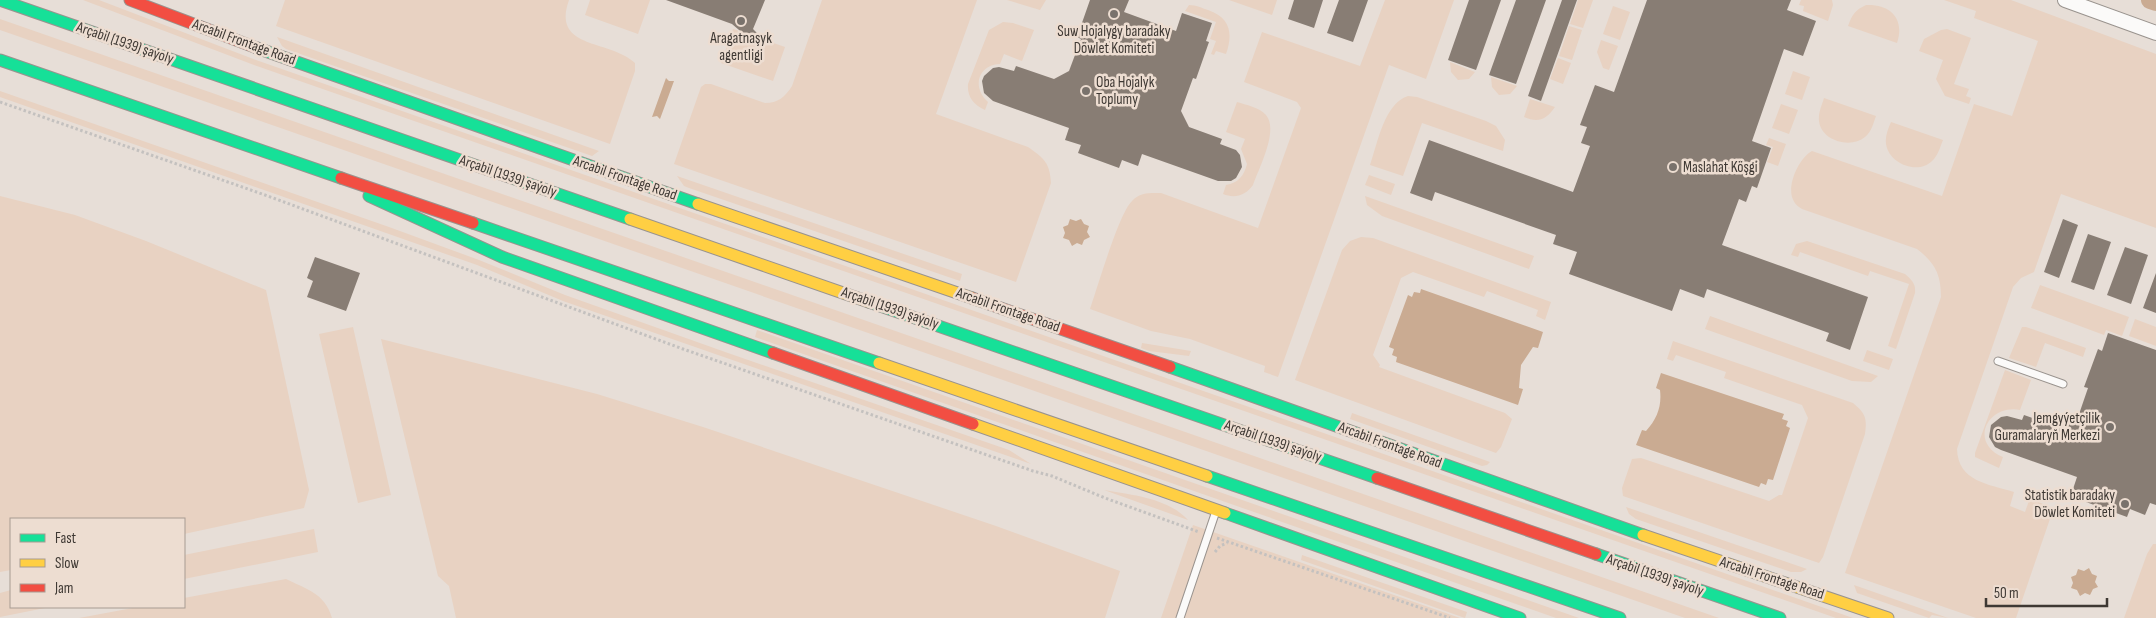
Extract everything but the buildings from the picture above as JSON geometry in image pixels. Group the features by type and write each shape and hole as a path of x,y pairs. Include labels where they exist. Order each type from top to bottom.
{"main road":[{"name":"Arçabil (1939) şaýoly","path":"0,0 1780,618"},
{"name":"Arcabil Frontage Road","path":"130,0 246,44 655,189 1020,314 1675,546 1888,618"},
{"path":"0,60 1620,618"},
{"path":"286,157 502,257 1520,618"}],"street":[{"path":"2065,0 2156,33"}],"lane":[{"path":"1998,361 2063,384"},
{"path":"1180,618 1216,511"}],"path":[{"path":"0,102 265,195 683,349 1052,476 1106,498 1252,551 1304,567 1450,618"},
{"path":"1252,551 1255,543"}],"shaded area":[{"path":"83,0 99,0 256,60 1853,618 1836,618 254,65"},
{"path":"285,0 569,0 566,16 568,28 575,36 624,55 635,63 635,71 610,144 276,26"},
{"path":"590,0 650,0 638,34 585,15"},
{"path":"822,0 977,0 936,114 1028,147 1038,154 1048,166 1051,183 1016,282 674,164 701,87 705,84 711,84 765,103 777,101 787,93 792,86"},
{"path":"1007,0 1046,0 1040,10"},
{"path":"1229,0 1277,0 1272,15"},
{"path":"1385,0 1454,0 1426,79 1389,65 1278,377 1264,372 1265,366 1190,339 1151,331 1090,309 1121,220 1127,208 1138,196 1161,193 1258,228 1301,108 1297,102 1244,82 1262,32 1360,66"},
{"path":"1578,0 1593,0 1583,28 1570,24"},
{"path":"1801,0 1832,0 1833,5 1828,21 1803,11 1804,6 1799,5"},
{"path":"1944,0 2011,0 2156,54 2156,228 2061,194 2034,272 2021,278 2013,287 1957,449 1963,469 1969,475 1985,484 2014,492 2010,506 2025,512 2030,498 2052,508 2052,513 2016,618 1976,618 1845,573 1941,297 1940,282 1933,264 1917,249 1802,209 1794,201 1791,191 1793,178 1799,165 1807,154 1812,151 1942,196 1974,104 2012,116 2038,41 1974,18 1976,11"},
{"path":"1189,5 1216,13 1226,22 1229,40 1226,54 1216,51 1214,55 1211,54 1216,41 1210,39 1216,22 1185,11"},
{"path":"1866,5 1883,7 1894,15 1899,27 1897,43 1848,26 1854,13"},
{"path":"1613,6 1630,12 1620,40 1603,34"},
{"path":"0,19 1719,618 1685,618 0,30"},
{"path":"1003,22 1013,23 1034,30 1022,61 1004,54 1000,64 986,68 982,73 979,78 979,84 983,96 988,102 985,110 977,106 972,100 968,84 989,30"},
{"path":"1569,26 1582,30 1572,60 1559,56"},
{"path":"733,29 737,30 752,44 759,38 785,47 773,81 721,63"},
{"path":"1947,29 1971,38 1954,84 1969,89 1966,96 1971,98 1969,104 1945,96 1936,79 1943,60 1919,51 1924,39"},
{"path":"277,37 599,151 592,156 286,49"},
{"path":"1601,40 1618,46 1609,70 1603,68 1597,52"},
{"path":"1558,58 1571,63 1563,84 1550,79"},
{"path":"1450,62 1475,72 1469,79 1458,80 1451,72"},
{"path":"1793,71 1810,77 1802,100 1785,94"},
{"path":"1491,77 1517,86 1510,94 1499,95 1492,87"},
{"path":"666,78 669,81 674,81 660,119 657,116 652,117"},
{"path":"0,91 389,227 479,260 565,295 728,353 1009,450 1031,464 563,301 477,265 0,97"},
{"path":"1408,96 1417,97 1496,126 1505,140 1503,151 1422,123 1403,176 1370,165 1379,135 1388,115 1400,100"},
{"path":"1824,98 1876,116 1867,135 1859,141 1845,142 1838,141 1825,134 1819,121"},
{"path":"1530,99 1555,107 1548,115 1541,119 1529,119 1524,117"},
{"path":"1237,102 1263,112 1269,122 1270,130 1267,149 1253,185 1244,194 1232,196 1223,194 1226,185 1234,183 1240,178 1247,164 1241,149 1245,139 1226,132"},
{"path":"1781,104 1798,110 1789,134 1772,128"},
{"path":"1891,122 1943,140 1934,159 1926,165 1912,167 1898,162 1892,157 1886,144"},
{"path":"1769,138 1786,144 1778,166 1767,162 1773,147 1766,145"},
{"path":"1369,175 1395,184 1391,195 1365,185"},
{"path":"677,176 962,274 960,281 689,188 684,186"},
{"path":"0,196 75,215 146,241 266,290 309,490 304,508 185,534 185,518 10,518 10,570 0,572"},
{"path":"1365,196 1534,256 1529,269 1382,216 1367,205"},
{"path":"1070,219 1076,221 1081,219 1084,224 1089,226 1087,232 1090,237 1084,240 1082,245 1077,243 1072,246 1069,240 1063,238 1065,233 1063,227 1068,225"},
{"path":"1361,237 1373,238 1551,302 1545,320 1536,316 1538,310 1487,291 1484,297 1413,272 1401,278 1373,355 1380,365 1379,367 1505,413 1512,419 1501,447 1496,453 1295,380 1342,250 1350,241"},
{"path":"1807,241 1905,274 1912,280 1915,293 1896,349 1888,346 1909,284 1870,271 1868,276 1800,252 1798,257 1791,255 1796,244"},
{"path":"2040,285 2129,317 2122,336 2106,330 2104,335 2031,308"},
{"path":"1421,289 1543,332 1538,348 1533,347 1521,365 1519,388 1523,389 1518,405 1396,362 1397,357 1392,355 1394,349 1389,347 1408,295 1412,297 1414,292 1420,293"},
{"path":"1710,316 1878,376 1871,382 1852,381 1705,329"},
{"path":"2135,319 2156,327 2156,346 2129,336"},
{"path":"353,327 391,495 358,503 319,334"},
{"path":"2022,327 2086,348 2083,357 2045,343 2036,367 2009,358"},
{"path":"757,330 1579,618 1556,618 755,337"},
{"path":"381,339 597,394 703,427 996,526 1120,571 1105,618 456,618 449,586 438,576"},
{"path":"1673,341 1853,403 1863,413 1866,420 1865,434 1823,557 1819,563 1623,496 1622,488 1632,459 1641,458 1769,501 1782,495 1808,418 1802,405 1724,378 1726,372 1676,355 1673,361 1667,359"},
{"path":"1142,343 1191,351 1189,356 1149,351 1141,348"},
{"path":"1867,350 1893,359 1889,370 1863,361"},
{"path":"2005,370 2031,380 2020,410 2009,410 1999,413 1991,418 1986,426 1986,442 1992,450 2003,457 1999,468 1975,457 1975,453"},
{"path":"1661,373 1784,414 1782,419 1788,421 1786,426 1790,428 1773,480 1768,479 1766,485 1761,483 1759,487 1636,445 1642,430 1646,431 1658,412 1660,390 1656,388"},
{"path":"1352,413 1490,462 1482,466 1350,419"},
{"path":"1104,490 1160,502 1180,513 1188,520"},
{"path":"1626,507 1807,569 1801,572 1791,572 1636,519 1629,514"},
{"path":"1193,525 1460,618 1161,618"},
{"path":"314,529 318,552 185,579 185,555"},
{"path":"2153,544 2156,544 2156,618 2124,618 2147,554"},
{"path":"1302,555 1467,612 1465,618 1301,560"},
{"path":"2089,568 2092,574 2097,576 2095,582 2098,587 2093,589 2090,595 2085,593 2080,596 2077,590 2071,588 2073,583 2071,577 2076,575 2078,569 2084,571"},
{"path":"286,579 320,597 332,618 79,618 133,608 185,608 185,598"},
{"path":"1854,585 1948,618 1932,615 1929,618 1857,593"},
{"path":"10,590 10,608 45,608 0,617 0,593"}],"waterway":[{"path":"2150,0 2156,2"}],"traffic: fast":[{"path":"0,0 630,219"},
{"path":"257,48 698,204"},
{"path":"0,60 341,178"},
{"path":"369,196 502,257 773,353"},
{"path":"473,223 879,363"},
{"path":"869,302 1377,478"},
{"path":"1170,367 1643,535"},
{"path":"1207,476 1620,618"},
{"path":"1225,513 1520,618"},
{"path":"1596,554 1780,618"}],"traffic: slow":[{"path":"698,204 972,298"},
{"path":"630,219 869,302"},
{"path":"879,363 1207,476"},
{"path":"973,424 1225,513"},
{"path":"1643,535 1888,618"}],"traffic: jam":[{"path":"130,0 257,48"},
{"path":"341,178 473,223"},
{"path":"972,298 1170,367"},
{"path":"773,353 973,424"},
{"path":"1377,478 1596,554"}],"place":[{"name":"Suw Hojalygy baradaky Döwlet Komiteti","path":"1114,14"},
{"name":"Aragatnaşyk agentligi","path":"741,21"},
{"name":"Oba Hojalyk Toplumy","path":"1086,91"},
{"name":"Maslahat Köşgi","path":"1673,167"},
{"name":"Jemgyýetçilik Guramalaryň Merkezi","path":"2110,427"},
{"name":"Statistik baradaky Döwlet Komiteti","path":"2125,504"}]}
